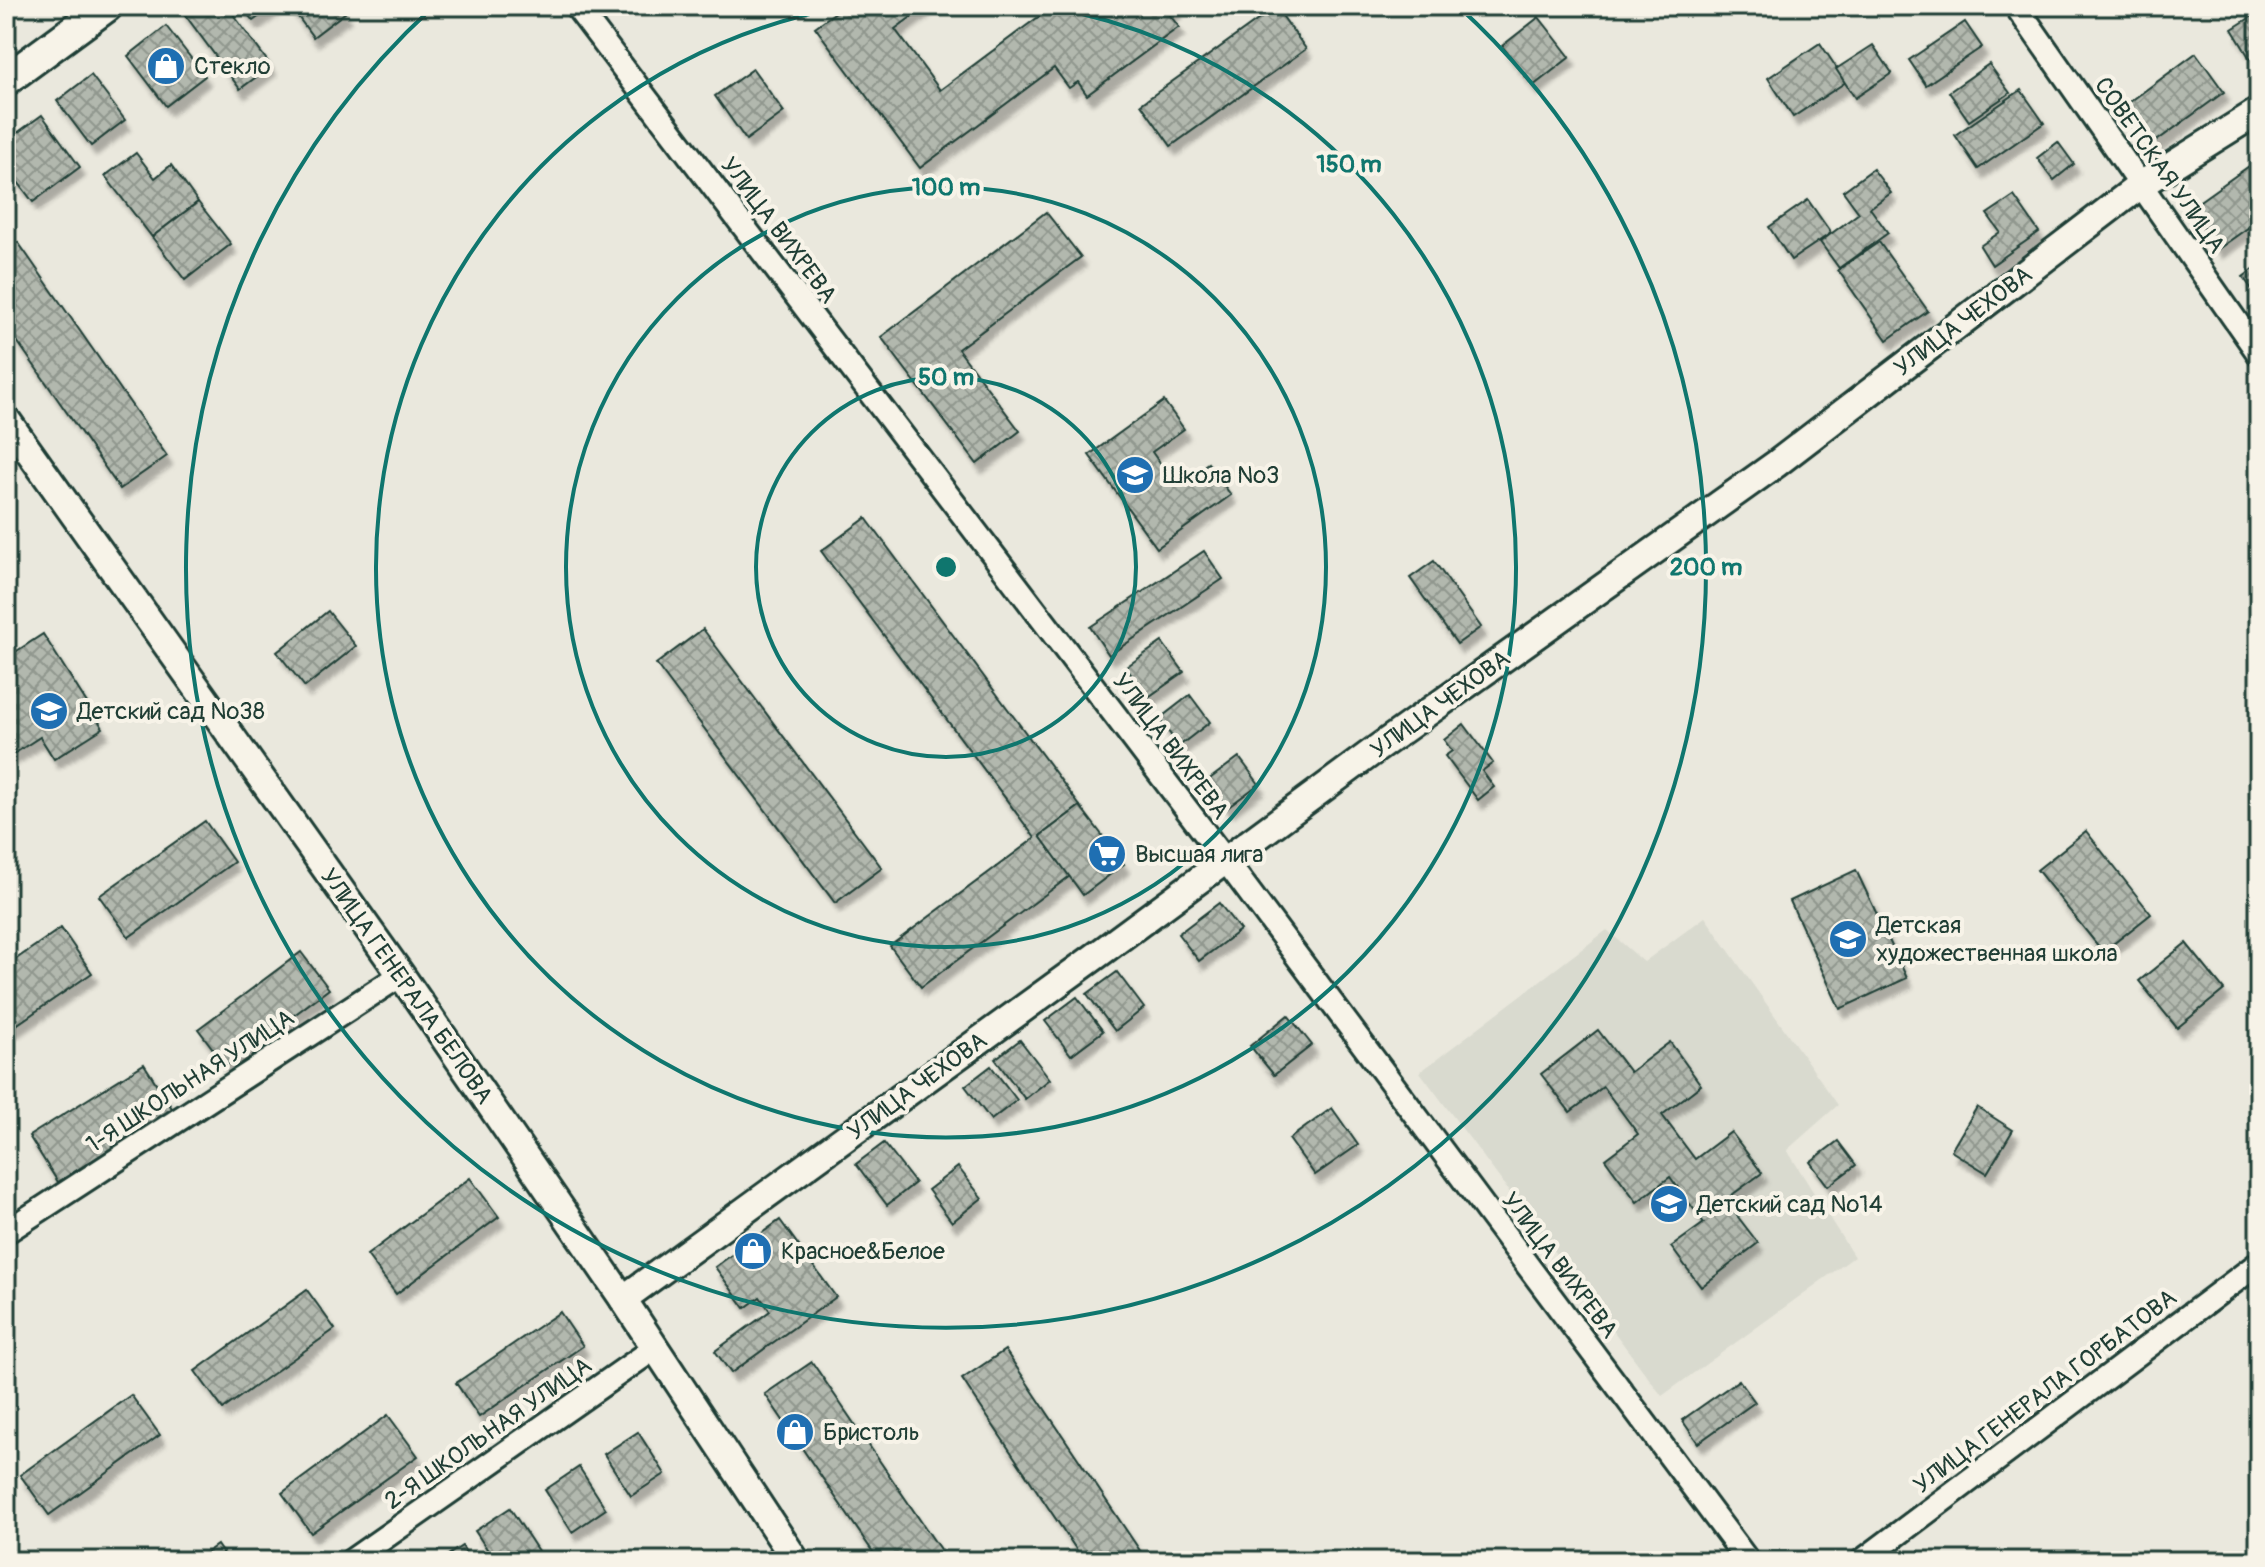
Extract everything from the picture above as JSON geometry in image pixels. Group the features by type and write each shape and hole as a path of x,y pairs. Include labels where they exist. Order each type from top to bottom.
{"main road":[{"path":"6,80 107,6"}],"street":[{"name":"УЛИЦА ВИХРЕВА","path":"576,6 1226,861 1748,1561"},
{"name":"СОВЕТСКАЯ УЛИЦА","path":"2016,6 2259,354"},
{"name":"УЛИЦА ЧЕХОВА","path":"623,1299 1375,750 1776,464 2142,184 2259,111"},
{"name":"УЛИЦА ГЕНЕРАЛА БЕЛОВА","path":"6,419 401,975 623,1299 796,1561"},
{"name":"1-Я ШКОЛЬНАЯ УЛИЦА","path":"6,1232 401,975"},
{"name":"УЛИЦА ГЕНЕРАЛА ГОРБАТОВА","path":"1862,1561 2259,1263"},
{"name":"2-Я ШКОЛЬНАЯ УЛИЦА","path":"351,1561 655,1348"}],"shaded area":[{"name":"Детский сад №14","path":"1705,917 1838,1105 1787,1150 1854,1257 1662,1396 1420,1072 1607,930 1644,962"}],"building":[{"path":"227,6 271,66 240,89 180,8"},
{"path":"241,6 274,6 253,21"},
{"path":"290,6 341,6 346,12 313,37"},
{"path":"844,6 926,6 895,29 940,90 1053,6 1175,6 1177,8 1169,14 1179,27 1087,95 1078,82 1069,88 1054,68 920,168 815,27"},
{"path":"1276,7 1306,49 1171,146 1141,104"},
{"path":"2259,12 2259,58 2252,62 2232,29"},
{"path":"1539,17 1570,57 1533,86 1502,46"},
{"path":"1965,22 1982,47 1926,85 1909,60"},
{"name":"Стекло","path":"166,26 205,76 166,106 128,56"},
{"path":"1820,43 1846,82 1793,117 1768,78"},
{"path":"1873,45 1892,73 1855,98 1836,69"},
{"path":"2196,53 2224,92 2151,145 2123,107"},
{"path":"1989,64 2010,93 1969,121 1949,92"},
{"path":"753,69 784,112 746,140 715,96"},
{"path":"91,75 125,120 91,146 57,101"},
{"path":"2021,90 2044,123 1978,169 1955,135"},
{"path":"42,115 80,167 33,202 6,166 6,141"},
{"path":"2058,142 2074,164 2054,180 2037,158"},
{"path":"136,153 155,178 171,165 198,202 152,237 105,176"},
{"path":"2259,159 2259,220 2218,249 2190,208"},
{"path":"1873,169 1891,193 1870,208 1888,233 1839,268 1820,242 1859,213 1843,191"},
{"path":"2014,196 2039,232 1992,265 1980,246 2000,232 1987,214"},
{"path":"1808,200 1831,233 1791,260 1769,227"},
{"path":"198,202 231,244 185,280 152,237"},
{"path":"1046,212 1081,257 958,349 1020,431 977,464 881,337"},
{"path":"18,242 167,456 120,489 6,325 6,251"},
{"path":"1879,242 1928,311 1887,340 1838,270"},
{"path":"2259,265 2259,299 2243,277"},
{"name":"Школа №3","path":"1164,401 1184,429 1152,452 1176,486 1208,463 1231,495 1157,548 1089,455"},
{"path":"866,518 1080,806 1040,836 1070,876 921,987 890,946 1035,838 821,551"},
{"path":"1204,551 1223,579 1109,655 1090,627"},
{"path":"1434,561 1481,627 1457,644 1410,578"},
{"path":"328,611 356,646 305,687 277,652"},
{"path":"703,629 882,868 835,903 656,664"},
{"name":"Детский сад №38","path":"43,634 103,728 54,759 40,737 6,759 6,694 11,691 6,684 6,658"},
{"path":"1162,642 1184,672 1147,698 1126,667"},
{"path":"1190,695 1210,722 1179,746 1159,719"},
{"path":"1464,724 1493,763 1482,771 1494,787 1478,800 1445,756 1452,751 1444,740"},
{"path":"1239,757 1259,784 1227,808 1207,781"},
{"path":"1080,806 1124,864 1083,895 1040,836"},
{"path":"205,821 234,862 129,937 99,896"},
{"path":"2086,831 2151,914 2103,952 2037,870"},
{"name":"Детская художественная школа","path":"1856,870 1907,978 1840,1009 1790,901"},
{"path":"1219,903 1240,930 1199,961 1178,934"},
{"path":"61,928 92,973 6,1032 6,966"},
{"path":"2186,943 2224,990 2177,1028 2139,981"},
{"path":"301,952 329,989 226,1066 198,1029"},
{"path":"1117,972 1144,1008 1115,1031 1087,994"},
{"path":"1077,997 1103,1031 1071,1055 1045,1021"},
{"path":"1288,1015 1312,1045 1274,1075 1250,1046"},
{"path":"1598,1030 1630,1072 1670,1042 1701,1085 1662,1115 1695,1159 1731,1132 1762,1173 1725,1200 1758,1243 1701,1287 1671,1247 1704,1223 1670,1177 1637,1202 1605,1159 1638,1134 1603,1087 1570,1112 1541,1074"},
{"path":"1020,1040 1050,1079 1025,1099 995,1059"},
{"path":"144,1064 173,1110 58,1182 29,1136"},
{"path":"991,1066 1017,1100 991,1120 965,1086"},
{"path":"1977,1107 2013,1130 1987,1173 1951,1151"},
{"path":"1332,1108 1358,1145 1315,1175 1289,1139"},
{"path":"1838,1141 1856,1165 1828,1186 1810,1162"},
{"path":"884,1143 915,1183 887,1205 856,1164"},
{"path":"958,1167 982,1198 952,1222 928,1190"},
{"path":"470,1178 499,1217 396,1294 367,1255"},
{"path":"780,1220 836,1297 731,1373 715,1351 770,1311 760,1297 745,1308 715,1267"},
{"path":"307,1290 335,1329 223,1409 195,1371"},
{"path":"560,1312 583,1346 479,1417 456,1383"},
{"path":"1005,1350 1147,1561 1084,1561 962,1379"},
{"path":"812,1362 948,1561 879,1561 765,1394"},
{"path":"1739,1380 1755,1402 1698,1443 1682,1420"},
{"path":"131,1395 160,1435 49,1515 20,1475"},
{"path":"388,1415 418,1456 311,1533 282,1493"},
{"path":"638,1432 665,1474 631,1496 604,1454"},
{"path":"579,1467 606,1509 572,1532 545,1490"},
{"path":"510,1508 538,1551 523,1561 495,1561 475,1531"},
{"path":"217,1545 228,1561 194,1561"},
{"path":"462,1546 472,1561 439,1561"}],"place":[{"name":"Стекло","path":"166,66"},
{"name":"Школа №3","path":"1135,475"},
{"name":"Детский сад №38","path":"49,711"},
{"name":"Высшая лига","path":"1107,854"},
{"name":"Детская художественная школа","path":"1848,939"},
{"name":"Детский сад №14","path":"1669,1204"},
{"name":"Красное&Белое","path":"753,1251"},
{"name":"Бристоль","path":"795,1432"}]}
